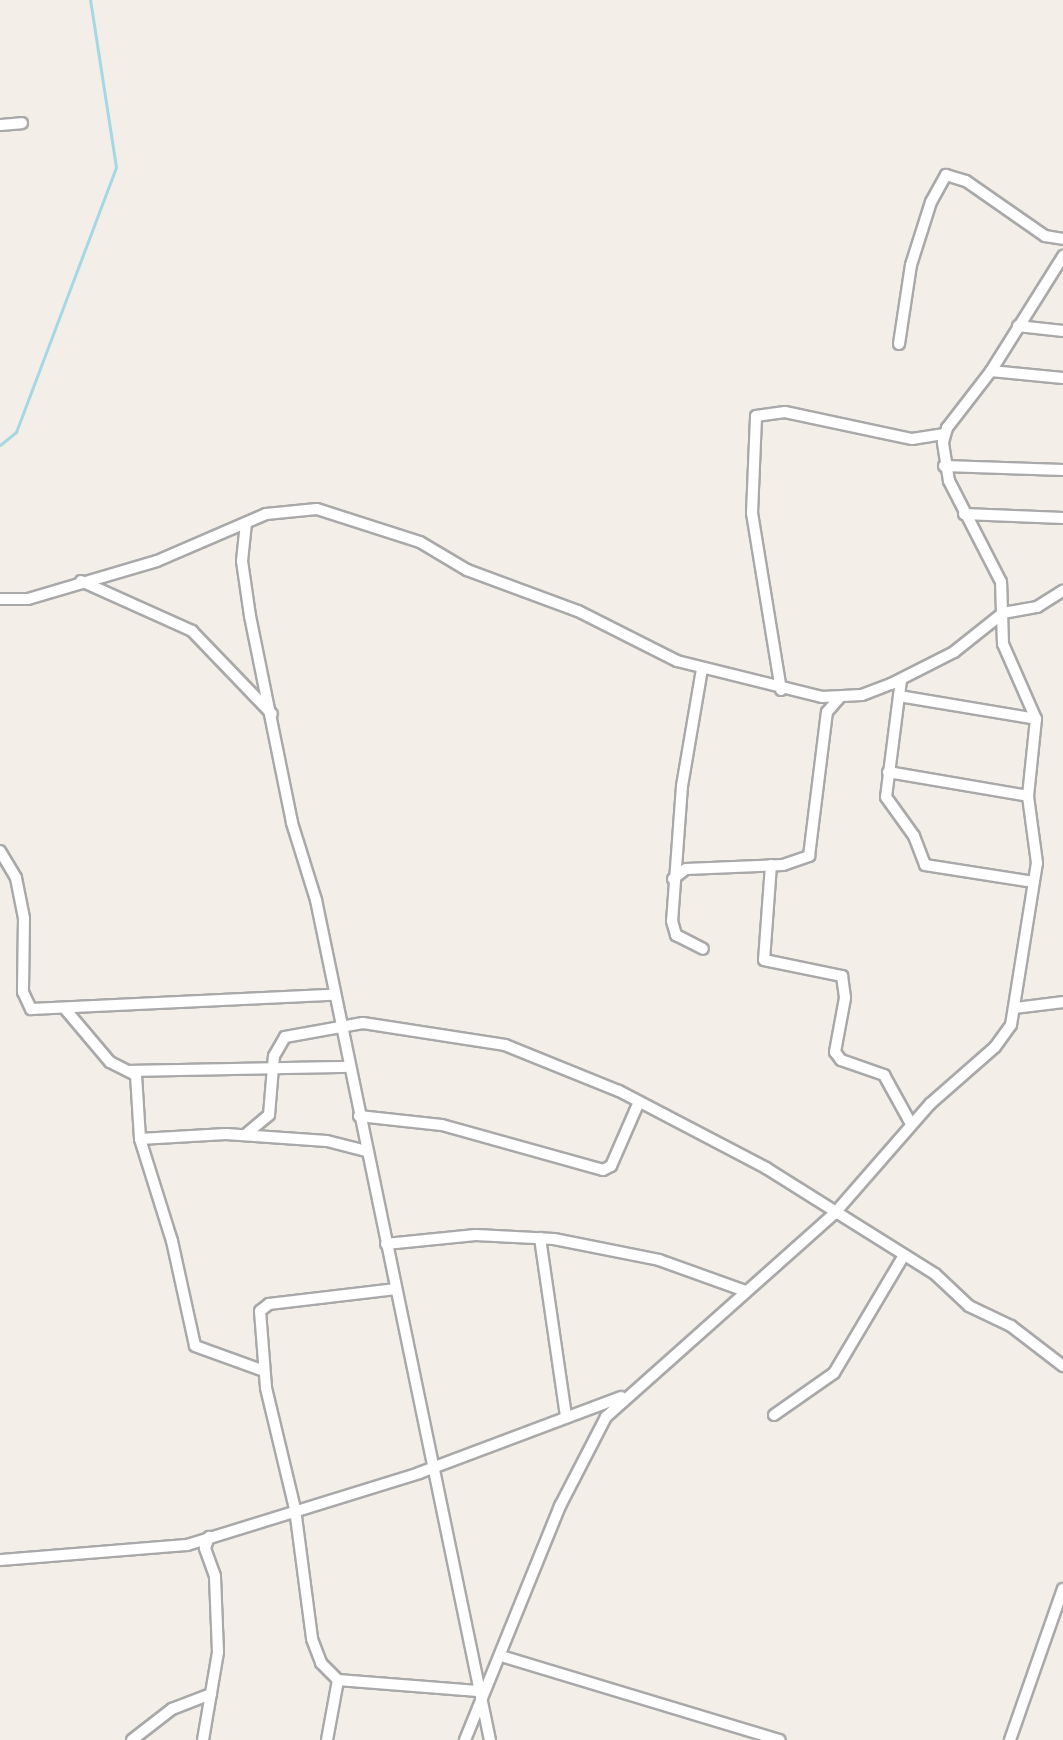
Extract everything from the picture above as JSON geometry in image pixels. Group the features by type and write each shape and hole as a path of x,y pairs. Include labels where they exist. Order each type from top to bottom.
{"street":[{"path":"0,125 22,123"},
{"path":"899,344 911,265 931,202 946,175 966,181 1045,236 1063,239"},
{"path":"465,1740 479,1695 501,1656 575,1470 606,1417 630,1392 834,1214 911,1124 995,1047 1015,1008 1034,882 1035,835 1028,796 1036,719 1003,644 1003,613 997,570 964,514 944,466 945,434 991,371 1063,256"},
{"path":"1018,326 1063,331"},
{"path":"991,371 1063,378"},
{"path":"781,690 752,513 756,416 785,412 912,439 945,434"},
{"path":"944,466 1063,470"},
{"path":"0,599 28,599 157,561 274,512 317,509 429,547 467,570 559,603 702,669 781,690 840,697 862,695 901,680 954,652 1003,613 1037,607 1063,591"},
{"path":"964,514 1063,518"},
{"path":"246,523 242,561 292,823 316,900 340,1030 435,1466 490,1740"},
{"path":"81,581 192,631 272,715"},
{"path":"702,669 682,786 673,879 673,930 686,943 703,949"},
{"path":"901,680 888,772 888,803 914,836 927,867 1034,882"},
{"path":"899,696 1036,719"},
{"path":"673,879 682,870 800,862 811,851 827,712 840,697"},
{"path":"888,772 1028,796"},
{"path":"0,851 16,878 24,918 26,1005 66,1010 333,995"},
{"path":"771,865 764,959 842,976 845,998 835,1052 841,1060 884,1075 911,1124"},
{"path":"1015,1008 1063,1002"},
{"path":"66,1010 110,1062 131,1071 348,1067"},
{"path":"245,1135 269,1115 277,1047 285,1037 340,1030 363,1023 505,1045 639,1102 766,1168 944,1281 969,1306 1011,1326 1063,1366"},
{"path":"131,1071 137,1080 140,1139 172,1241 189,1335 202,1351 264,1371"},
{"path":"359,1116 442,1125 603,1170 614,1159 639,1102"},
{"path":"140,1139 245,1135 327,1141 366,1151"},
{"path":"386,1244 476,1235 540,1238 659,1260 745,1291"},
{"path":"540,1238 566,1417"},
{"path":"774,1415 834,1373 904,1255"},
{"path":"396,1289 265,1306 259,1328 264,1371 295,1509 312,1639 321,1663 338,1680 479,1695"},
{"path":"0,1560 171,1547 209,1537 435,1466 630,1392"},
{"path":"203,1740 218,1633 215,1576 205,1548 209,1537"},
{"path":"1010,1740 1063,1589"},
{"path":"501,1656 780,1740"},
{"path":"327,1740 338,1680"},
{"path":"132,1740 172,1709 211,1694"}],"waterway":[{"path":"0,445 16,432 116,167 90,0"}]}
